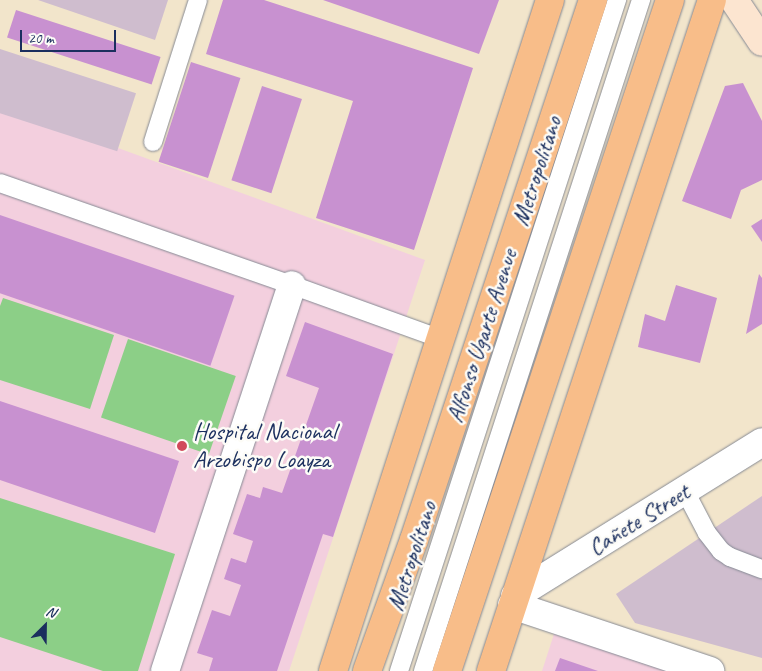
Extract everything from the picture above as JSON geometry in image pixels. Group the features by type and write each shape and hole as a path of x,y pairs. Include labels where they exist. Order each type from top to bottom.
{"main road":[{"name":"Alfonso Ugarte Avenue","path":"333,671 550,0"},
{"name":"Alfonso Ugarte Avenue","path":"367,671 414,540 594,0"},
{"path":"447,671 670,0"},
{"path":"491,671 712,0"}],"street":[{"path":"734,0 762,42"},
{"path":"164,671 292,285"},
{"name":"Cañete Street","path":"513,601 762,442"},
{"path":"513,601 710,671"}],"lane":[{"path":"153,142 198,0"},
{"name":"Metropolitano","path":"399,671 618,0"},
{"name":"Metropolitano","path":"423,671 641,0"},
{"path":"0,183 441,339"},
{"path":"686,491 707,533 721,551 730,557 762,568"}],"shaded area":[{"path":"38,0 168,0 155,40"},
{"path":"0,49 136,93 117,151 0,113"},
{"name":"Hospital Nacional Arzobispo Loayza","path":"0,110 118,148 425,260 289,671 0,671"},
{"path":"762,496 762,658 635,623 616,594"},
{"path":"554,634 672,671 542,671"}],"green space":[{"path":"3,298 114,335 90,409 0,380 0,306"},
{"path":"128,339 236,376 209,455 101,417"},
{"path":"0,498 175,554 138,671 103,671 0,637"}],"building":[{"path":"223,0 264,0 473,68 414,250 316,218 353,101 206,54"},
{"path":"323,0 499,0 479,54"},
{"path":"16,10 161,57 152,85 7,38"},
{"path":"191,62 240,78 208,178 159,162"},
{"path":"743,83 762,121 762,180 741,190 731,219 682,201 725,86"},
{"path":"262,86 302,99 271,193 231,180"},
{"path":"0,215 234,296 210,366 0,293"},
{"path":"762,219 762,242 751,226"},
{"path":"759,274 762,278 762,324 746,334"},
{"path":"676,285 717,298 700,363 638,347 645,314 665,321"},
{"path":"305,322 393,354 333,537 323,534 277,671 209,671 213,658 197,653 212,610 230,616 241,585 224,579 231,558 246,563 253,541 233,534 247,494 260,498 263,487 282,493 319,388 286,376"},
{"path":"0,401 179,461 155,533 0,480"},
{"path":"560,658 598,671 555,671"}],"place":[{"name":"Hospital Nacional Arzobispo Loayza","path":"182,446"}]}
